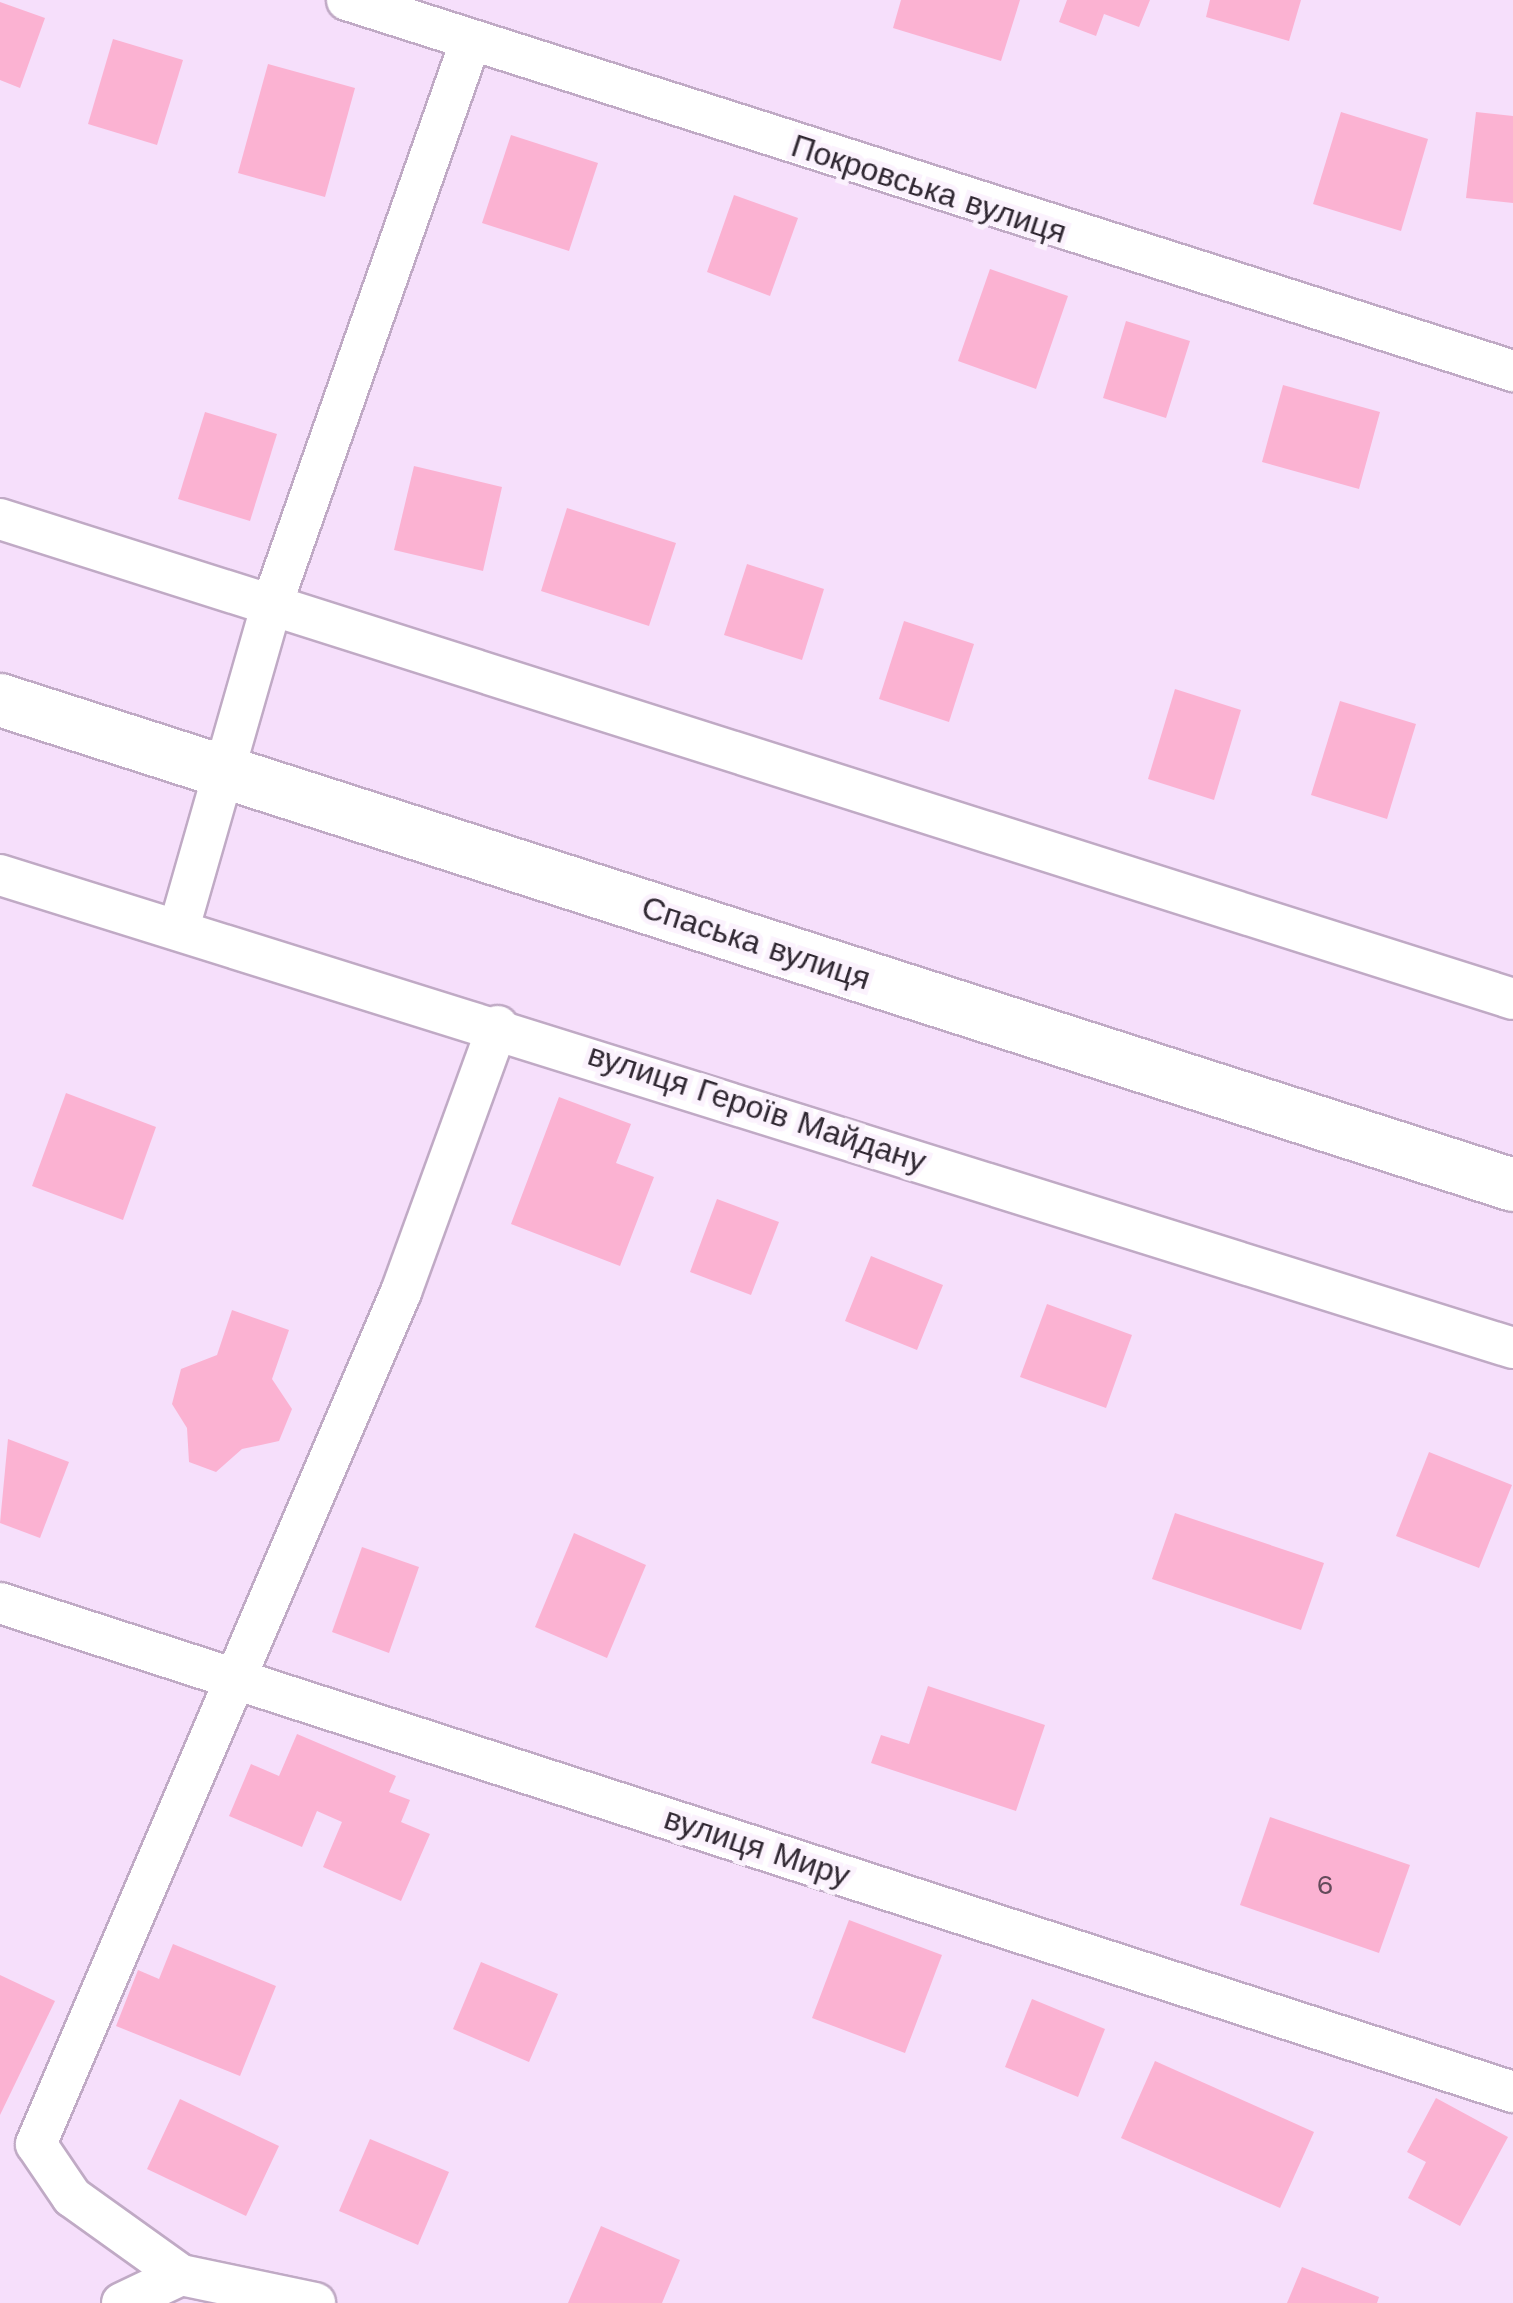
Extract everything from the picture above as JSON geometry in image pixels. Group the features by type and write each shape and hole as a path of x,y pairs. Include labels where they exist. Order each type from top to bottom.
{"street":[{"name":"Покровська вулиця","path":"348,0 1513,372"},
{"path":"179,928 220,772 272,604 471,40"},
{"path":"0,519 1513,1000"},
{"name":"Спаська вулиця","path":"0,700 1513,1185"},
{"name":"вулиця Героїв Майдану","path":"0,875 498,1026 1513,1348"},
{"path":"315,2303 181,2275 72,2198 36,2144 402,1292 498,1026"},
{"name":"вулиця Миру","path":"0,1603 1513,2092"},
{"path":"122,2303 181,2275"}],"building":[{"path":"901,0 1020,0 1001,61 893,28"},
{"path":"1067,0 1150,0 1139,27 1104,14 1096,36 1059,22"},
{"path":"1210,0 1301,0 1289,41 1206,17"},
{"path":"0,2 45,18 20,88 0,80"},
{"path":"113,39 183,60 157,145 88,124"},
{"path":"268,64 355,88 325,197 238,173"},
{"path":"1341,112 1428,139 1401,231 1313,204"},
{"path":"1476,112 1513,116 1513,203 1466,198"},
{"path":"511,135 598,163 569,251 482,223"},
{"path":"734,195 798,218 770,296 707,272"},
{"path":"990,269 1068,296 1036,389 958,361"},
{"path":"1126,321 1190,341 1166,418 1103,398"},
{"path":"1283,385 1380,412 1359,489 1262,462"},
{"path":"205,412 277,434 250,521 178,499"},
{"path":"414,466 502,487 483,571 394,550"},
{"path":"567,508 676,543 649,626 541,591"},
{"path":"747,564 824,589 802,660 724,635"},
{"path":"904,621 974,644 949,722 879,699"},
{"path":"1175,689 1241,710 1214,800 1148,779"},
{"path":"1340,701 1416,724 1387,819 1311,795"},
{"path":"66,1093 156,1127 123,1220 32,1186"},
{"path":"559,1097 631,1124 616,1163 654,1177 620,1266 511,1224"},
{"path":"717,1199 779,1222 751,1295 690,1272"},
{"path":"871,1256 943,1285 917,1350 845,1321"},
{"path":"1047,1304 1132,1335 1106,1408 1020,1377"},
{"path":"232,1310 289,1330 272,1379 292,1409 279,1441 242,1449 216,1472 189,1462 187,1428 172,1404 181,1369 217,1355"},
{"path":"8,1439 69,1462 40,1538 0,1523"},
{"path":"1429,1452 1512,1485 1479,1568 1396,1536"},
{"path":"1175,1513 1324,1563 1301,1630 1152,1579"},
{"path":"574,1533 646,1565 607,1658 535,1627"},
{"path":"362,1547 419,1567 389,1653 332,1632"},
{"path":"928,1686 1045,1725 1016,1811 871,1763 881,1735 909,1744"},
{"path":"297,1734 396,1776 389,1792 410,1800 401,1822 430,1834 401,1901 323,1867 342,1822 317,1811 302,1847 229,1816 251,1764 279,1776"},
{"path":"1270,1817 1410,1865 1379,1953 1240,1905"},
{"path":"849,1920 942,1955 905,2053 812,2018"},
{"path":"173,1944 276,1986 240,2076 116,2026 138,1970 159,1979"},
{"path":"481,1962 558,1994 529,2062 453,2029"},
{"path":"0,1975 55,2001 0,2115"},
{"path":"1032,1999 1105,2029 1078,2097 1005,2067"},
{"path":"1155,2061 1314,2132 1280,2208 1121,2138"},
{"path":"1436,2098 1508,2137 1460,2226 1408,2198 1426,2162 1407,2152"},
{"path":"180,2099 279,2146 246,2216 147,2169"},
{"path":"370,2139 449,2172 418,2245 339,2211"},
{"path":"601,2226 680,2260 662,2303 568,2303"},
{"path":"1302,2267 1379,2297 1377,2303 1287,2303"}]}
